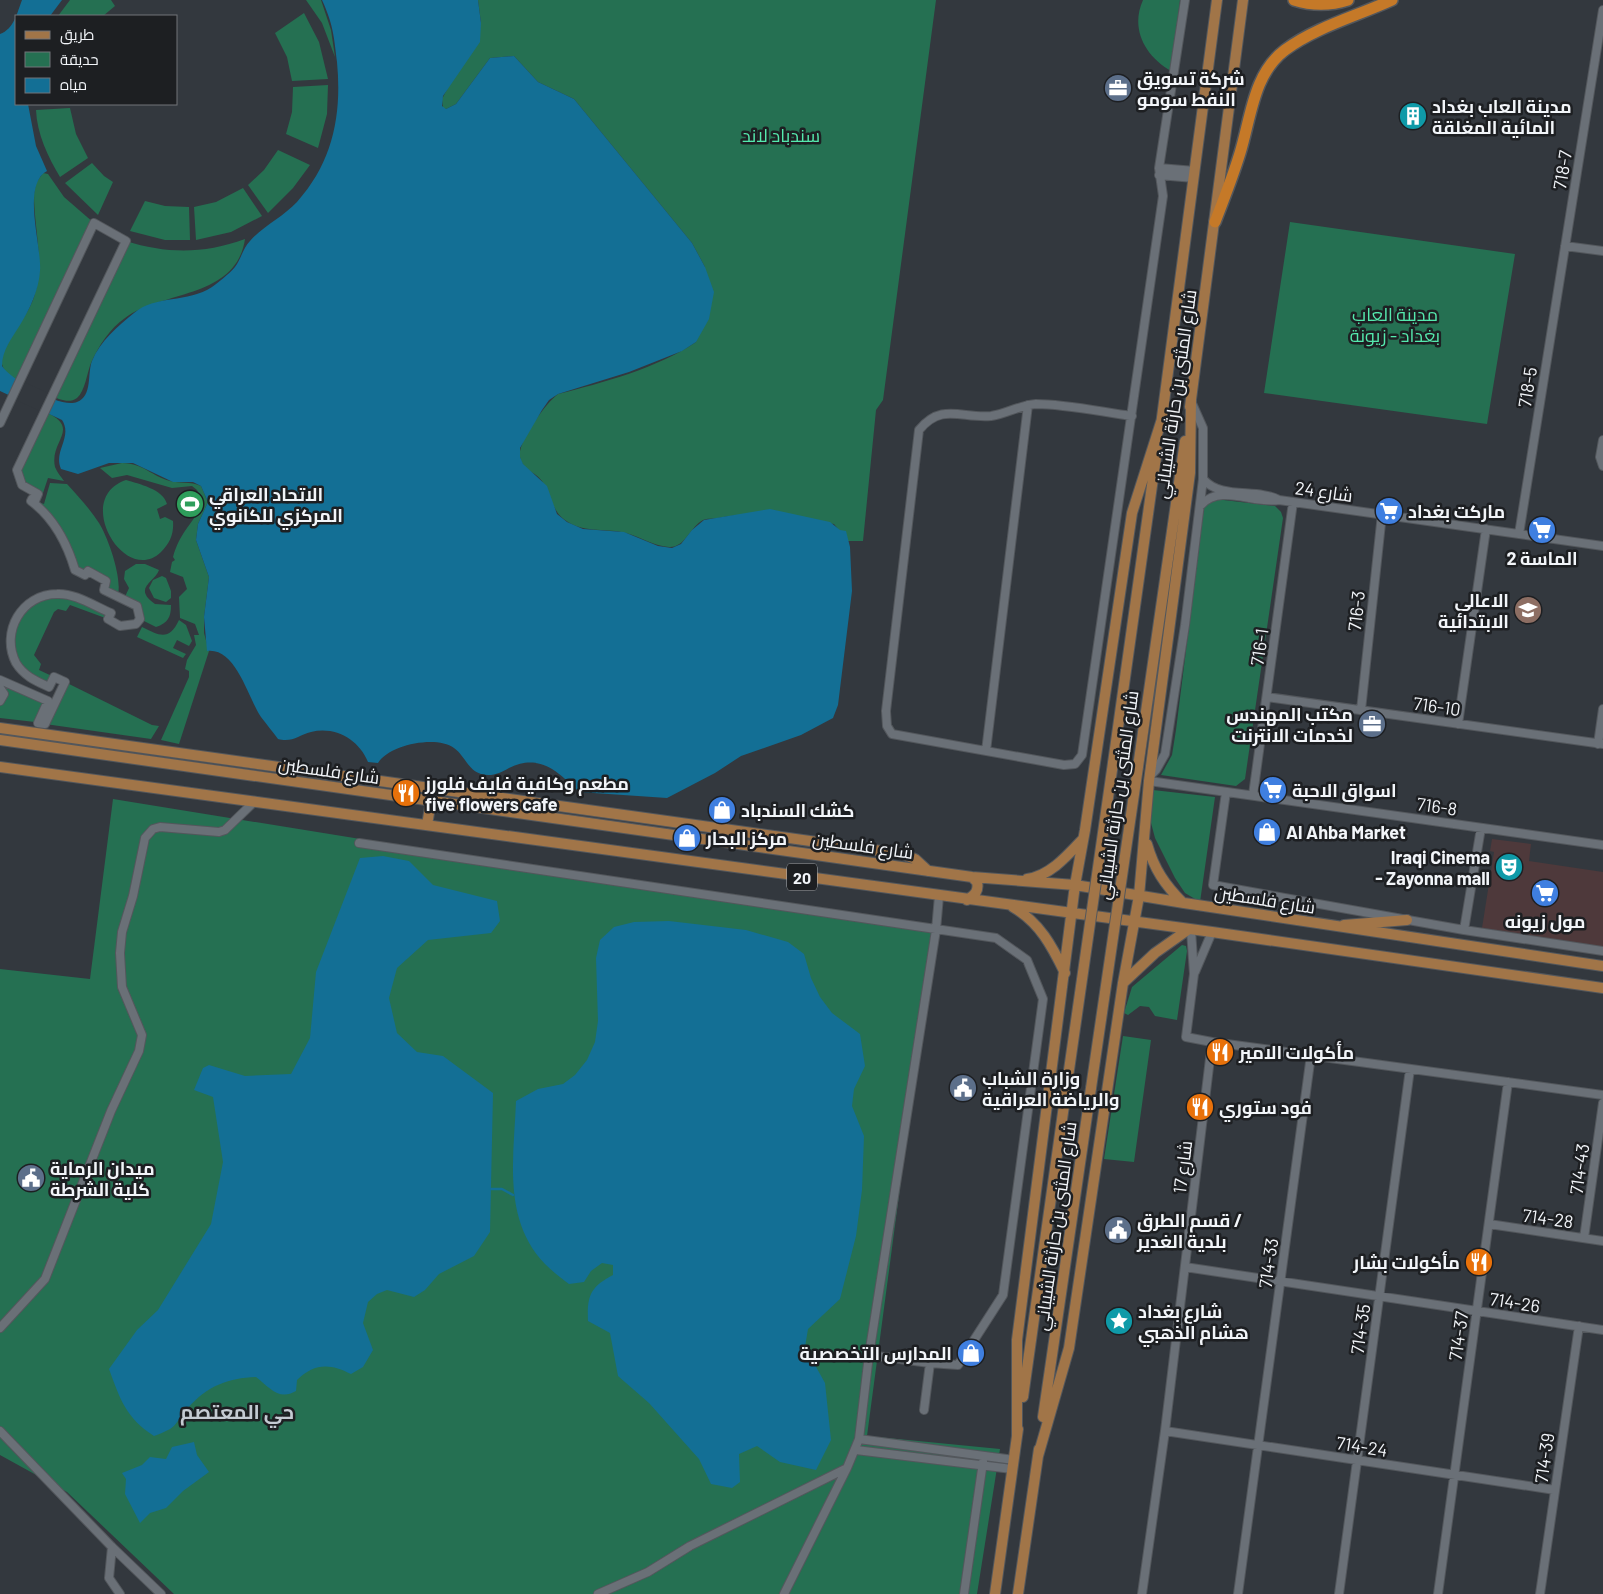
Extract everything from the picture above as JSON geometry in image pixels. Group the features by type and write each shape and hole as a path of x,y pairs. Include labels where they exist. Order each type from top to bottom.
{"highway":[{"path":"1294,0 1307,4 1326,6 1348,0"},
{"path":"1215,222 1240,152 1252,104 1264,76 1283,51 1308,35 1392,0"}],"main road":[{"name":"شارع المثنى بن حارثة الشيباني","path":"995,1594 1162,419 1217,0"},
{"name":"شارع المثنى بن حارثة الشيباني","path":"1018,1594 1191,400 1243,0"},
{"path":"1038,1456 1069,1348 1123,983 1139,896 1149,778 1190,473 1191,400"},
{"path":"1017,1435 1017,1340 1075,885 1084,838 1132,514 1162,419"},
{"path":"0,728 903,854 915,859 928,871"},
{"name":"شارع فلسطين","path":"0,740 972,877 1075,885 1184,904 1603,966"},
{"name":"20","path":"0,767 1212,932 1603,988"},
{"path":"427,824 431,801"},
{"path":"695,838 719,828"},
{"path":"1016,881 1031,879 1043,874 1065,857 1084,838"},
{"path":"1145,838 1163,882 1184,904"},
{"path":"967,900 977,890 977,882 972,877"},
{"path":"1010,906 1034,922 1044,935 1065,974"},
{"path":"1332,926 1407,920"},
{"path":"1123,983 1155,953 1190,929"}],"street":[{"path":"1132,416 1036,404 992,416 955,412 945,414 929,420 919,430 886,711 887,726 892,734 1064,765 1075,764 1082,755 1132,416 1163,196 1159,171 1185,0"},
{"name":"718-7","path":"1565,246 1603,10"},
{"path":"1159,171 1194,175"},
{"path":"0,423 94,224 126,241 17,470 22,485 38,494 35,501 32,499 31,501 55,526 66,544 75,570 85,575 88,571 106,581 104,590 137,606 140,619 136,624 120,626 108,620 111,613 71,596 59,593 40,596 19,612 14,623 10,643 16,663 31,679 50,688 54,678 65,682 44,724 38,723 48,701 0,680"},
{"path":"1565,246 1603,251"},
{"name":"718-5","path":"1519,534 1565,246"},
{"path":"1149,778 1166,754 1201,505 1203,428 1191,400"},
{"path":"986,751 1028,405"},
{"path":"1603,440 1600,457 1603,466"},
{"name":"شارع 24","path":"1203,479 1219,489 1267,495 1279,500"},
{"name":"شارع 24","path":"1201,505 1208,498 1223,495 1266,501 1279,500 1603,546"},
{"name":"716-1","path":"1253,796 1294,502"},
{"name":"716-3","path":"1360,710 1382,514"},
{"path":"1458,724 1486,529"},
{"path":"0,688 4,694 0,701"},
{"name":"716-10","path":"1267,697 1601,744"},
{"path":"1601,744 1603,709"},
{"name":"716-8","path":"1149,778 1253,796 1603,845"},
{"path":"1226,792 1213,885 1464,930 1603,951"},
{"path":"0,1328 45,1279 111,1112 139,1051 142,1035 122,986 120,953 144,838 153,829 160,827 219,832 225,830 255,801"},
{"path":"1464,930 1481,828"},
{"path":"359,843 996,938 1027,960 1043,998 1003,1295 958,1365 869,1355"},
{"path":"784,1594 860,1439 869,1355 936,930 939,896"},
{"path":"1190,929 1194,974 1186,1037 1603,1096"},
{"path":"1194,974 1212,932"},
{"name":"شارع 17","path":"1142,1594 1165,1431 1212,1042"},
{"name":"714-33","path":"1238,1594 1311,1055"},
{"name":"714-35","path":"1339,1594 1410,1069"},
{"name":"714-37","path":"1438,1594 1508,1082"},
{"name":"714-43","path":"1584,1238 1603,1103"},
{"name":"714-28","path":"1489,1224 1603,1241"},
{"name":"714-26","path":"1185,1267 1603,1330"},
{"name":"714-39","path":"1540,1594 1579,1326"},
{"path":"924,1410 930,1363"},
{"path":"0,1431 160,1594"},
{"name":"714-24","path":"1165,1431 1555,1490"},
{"path":"860,1439 984,1456 1013,1465"},
{"path":"856,1450 982,1466 1013,1465"},
{"path":"964,1594 984,1456"},
{"path":"598,1594 648,1572 690,1546 847,1468"},
{"path":"112,1547 109,1578 120,1594"}],"shaded area":[{"name":"مول زيونه","path":"1492,839 1531,844 1529,861 1603,872 1603,947 1482,928 1494,852 1490,851"}],"green space":[{"path":"70,0 111,0 115,6 104,15 59,15"},
{"path":"306,0 321,0 331,30 335,57 322,23"},
{"name":"سندباد لاند","path":"478,0 936,0 883,400 876,410 863,541 848,541 834,524 762,515 705,519 698,523 683,541 669,547 626,533 582,528 568,522 558,514 542,481 523,465 520,450 523,442 540,414 558,394 629,374 665,360 696,342 705,267 692,243 574,99 538,82 514,56 490,58 456,104 446,109 443,108 442,99 481,23"},
{"path":"1143,0 1180,0 1171,71 1154,58 1142,41 1138,21"},
{"path":"304,13 319,42 328,79 292,81 287,57 275,33"},
{"path":"328,85 327,114 318,148 286,134 292,112 293,87"},
{"path":"70,108 76,134 88,158 60,177 44,145 38,128 36,110"},
{"path":"278,150 310,165 293,188 268,213 248,185 264,170"},
{"path":"92,163 104,176 113,182 98,215 65,183"},
{"path":"43,173 48,174 64,197 94,223 18,382 11,378 2,366 2,358 8,342 31,305 37,284 39,259 34,194 36,183"},
{"path":"243,188 262,216 231,232 196,240 194,207 216,202"},
{"path":"145,201 165,206 189,207 190,240 165,240 130,231"},
{"name":"مدينة العاب بغداد - زيونة","path":"1290,222 1515,254 1487,424 1264,393"},
{"path":"245,239 239,258 228,273 213,283 141,309 114,327 94,357 84,386 77,398 67,401 52,396 126,241 171,250 200,250"},
{"path":"44,411 55,417 63,430 54,458 55,467 64,481 48,478 42,496 22,485 18,467"},
{"path":"122,463 137,466 170,481 201,486 208,502 198,524 196,540 209,577 204,633 209,651 179,744 161,740 189,677 189,671 185,669 187,660 196,645 194,635 199,635 195,624 180,618 179,597 187,589 183,577 170,572 172,562 175,560 173,557 176,548 183,533 203,502 197,490 192,486 172,488 127,475 112,478 100,468"},
{"path":"126,480 144,485 161,494 167,504 157,509 160,519 165,517 173,521 171,538 167,545 161,552 147,560 133,558 120,549 110,536 104,520 104,504 111,490"},
{"path":"50,483 67,484 99,523 107,538 117,571 119,590 117,597 104,590 106,581 75,570 70,553 35,501 44,504"},
{"path":"1215,499 1275,506 1281,512 1283,518 1245,779 1236,786 1161,775 1172,755 1204,507"},
{"path":"136,564 145,564 159,570 145,589 145,594 155,604 171,605 168,619 156,627 140,619 139,611 124,599 129,588 124,579 125,571"},
{"path":"162,576 166,578 171,591 171,598 166,602 154,598 149,588 153,580"},
{"path":"59,593 111,613 108,619 70,605 66,611 58,609 54,612 34,655 41,664 39,670 54,677 49,687 20,668 10,643 23,608"},
{"path":"179,620 186,625 192,641 189,646 177,640 173,648 186,654 183,658 137,637 142,627 154,633 168,634"},
{"path":"0,680 48,701 35,722 0,718"},
{"path":"65,682 152,725 159,726 151,739 45,724"},
{"path":"1153,790 1215,797 1200,902 1185,893 1175,878 1155,838 1150,819"},
{"path":"113,799 934,932 867,1436 1000,1449 977,1594 174,1594 67,1492 0,1455 0,969 90,979"},
{"path":"1182,945 1186,946 1187,951 1177,1020 1155,1016 1149,1007 1140,1006 1128,1015 1124,1013 1132,987"},
{"path":"1123,1036 1151,1040 1134,1162 1104,1159"}],"water":[{"path":"22,0 62,0 51,15 16,15"},
{"path":"322,0 478,0 481,23 480,42 443,96 442,106 446,109 456,104 490,58 514,56 538,82 574,99 692,243 705,267 714,292 709,319 696,342 682,351 629,372 558,394 549,400 520,448 520,457 523,464 547,486 557,514 567,522 583,529 624,532 658,546 672,548 681,544 692,530 704,520 770,509 830,522 840,530 846,531 850,547 852,591 838,705 833,718 801,735 741,756 715,773 667,798 579,792 556,772 539,764 520,764 496,774 481,774 473,769 454,748 436,742 425,742 402,747 392,751 378,763 368,762 353,741 338,733 320,731 287,740 278,739 256,709 240,675 233,665 226,657 217,652 207,651 204,617 209,577 196,540 198,524 208,502 201,486 193,482 173,482 133,463 109,463 78,474 61,469 59,456 65,432 62,420 0,391 0,34 5,32 15,18 15,105 28,105 36,146 47,171 39,178 35,189 34,217 40,260 38,285 27,312 6,349 2,366 15,379 37,392 70,403 77,402 85,395 95,354 110,334 122,323 142,307 193,295 212,287 235,267 246,247 255,236 297,202 309,187 327,154 336,119 338,101 334,37 329,16"},
{"path":"383,856 409,861 433,885 497,901 500,921 491,933 428,940 397,968 389,998 397,1033 417,1052 443,1056 493,1093 490,1232 474,1256 439,1274 425,1290 414,1297 387,1290 377,1294 368,1302 363,1323 373,1350 363,1367 351,1374 336,1368 322,1366 310,1370 297,1380 296,1391 285,1395 270,1389 256,1377 227,1381 210,1389 195,1400 172,1428 154,1436 130,1415 121,1399 109,1369 137,1330 158,1310 211,1224 223,1162 213,1097 194,1090 203,1068 209,1065 245,1076 291,1074 310,1038 316,972 360,858"},
{"path":"669,921 746,930 788,942 804,954 811,978 820,997 832,1013 860,1034 865,1066 854,1089 852,1106 864,1136 862,1190 856,1236 840,1299 808,1329 805,1347 825,1383 831,1440 816,1470 780,1462 757,1446 739,1454 740,1482 732,1488 711,1484 699,1459 649,1403 618,1376 610,1333 588,1321 589,1299 599,1284 613,1275 613,1265 602,1263 591,1271 584,1282 569,1284 545,1264 531,1246 522,1227 516,1207 513,1165 516,1101 538,1089 563,1084 575,1075 587,1060 595,1042 598,1021 596,958 600,940 614,927 634,922"},
{"path":"194,1442 197,1455 209,1472 183,1491 166,1508 150,1513 140,1523 125,1494 126,1479 122,1473 142,1465 150,1457 166,1459 172,1447"}],"pier":[{"path":"20,380 52,395 44,413 12,398"}],"waterway":[{"path":"491,1189 502,1189 513,1195"}],"place":[{"name":"شركة تسويق النفط سومو","path":"1118,88"},
{"name":"مدينة العاب بغداد المائية المغلقة","path":"1413,116"},
{"name":"الاتحاد العراقي المركزي للكانوي","path":"190,504"},
{"name":"ماركت بغداد","path":"1389,511"},
{"name":"الماسة 2","path":"1542,530"},
{"name":"الاعالي الابتدائية","path":"1528,610"},
{"name":"مكتب المهندس لخدمات الانترنت","path":"1372,724"},
{"name":"اسواق الاحبة","path":"1273,790"},
{"name":"مطعم وكافية فايف فلورز five flowers cafe","path":"406,793"},
{"name":"كشك السندباد","path":"722,810"},
{"name":"Al Ahba Market","path":"1267,832"},
{"name":"مركز البحار","path":"687,838"},
{"name":"Iraqi Cinema - Zayonna mall","path":"1509,867"},
{"name":"مول زيونه","path":"1545,893"},
{"name":"مأكولات الامير","path":"1220,1052"},
{"name":"وزارة الشباب والرياضة العراقية","path":"963,1088"},
{"name":"فود ستوري","path":"1200,1107"},
{"name":"ميدان الرماية كلية الشرطة","path":"31,1178"},
{"name":"قسم الطرق / بلدية الغدير","path":"1118,1230"},
{"name":"مأكولات بشار","path":"1479,1262"},
{"name":"شارع بغداد هشام الذهبي","path":"1119,1321"},
{"name":"المدارس التخصصية","path":"971,1353"}],"district":[{"name":"حي المعتصم","path":"237,1411"}]}
